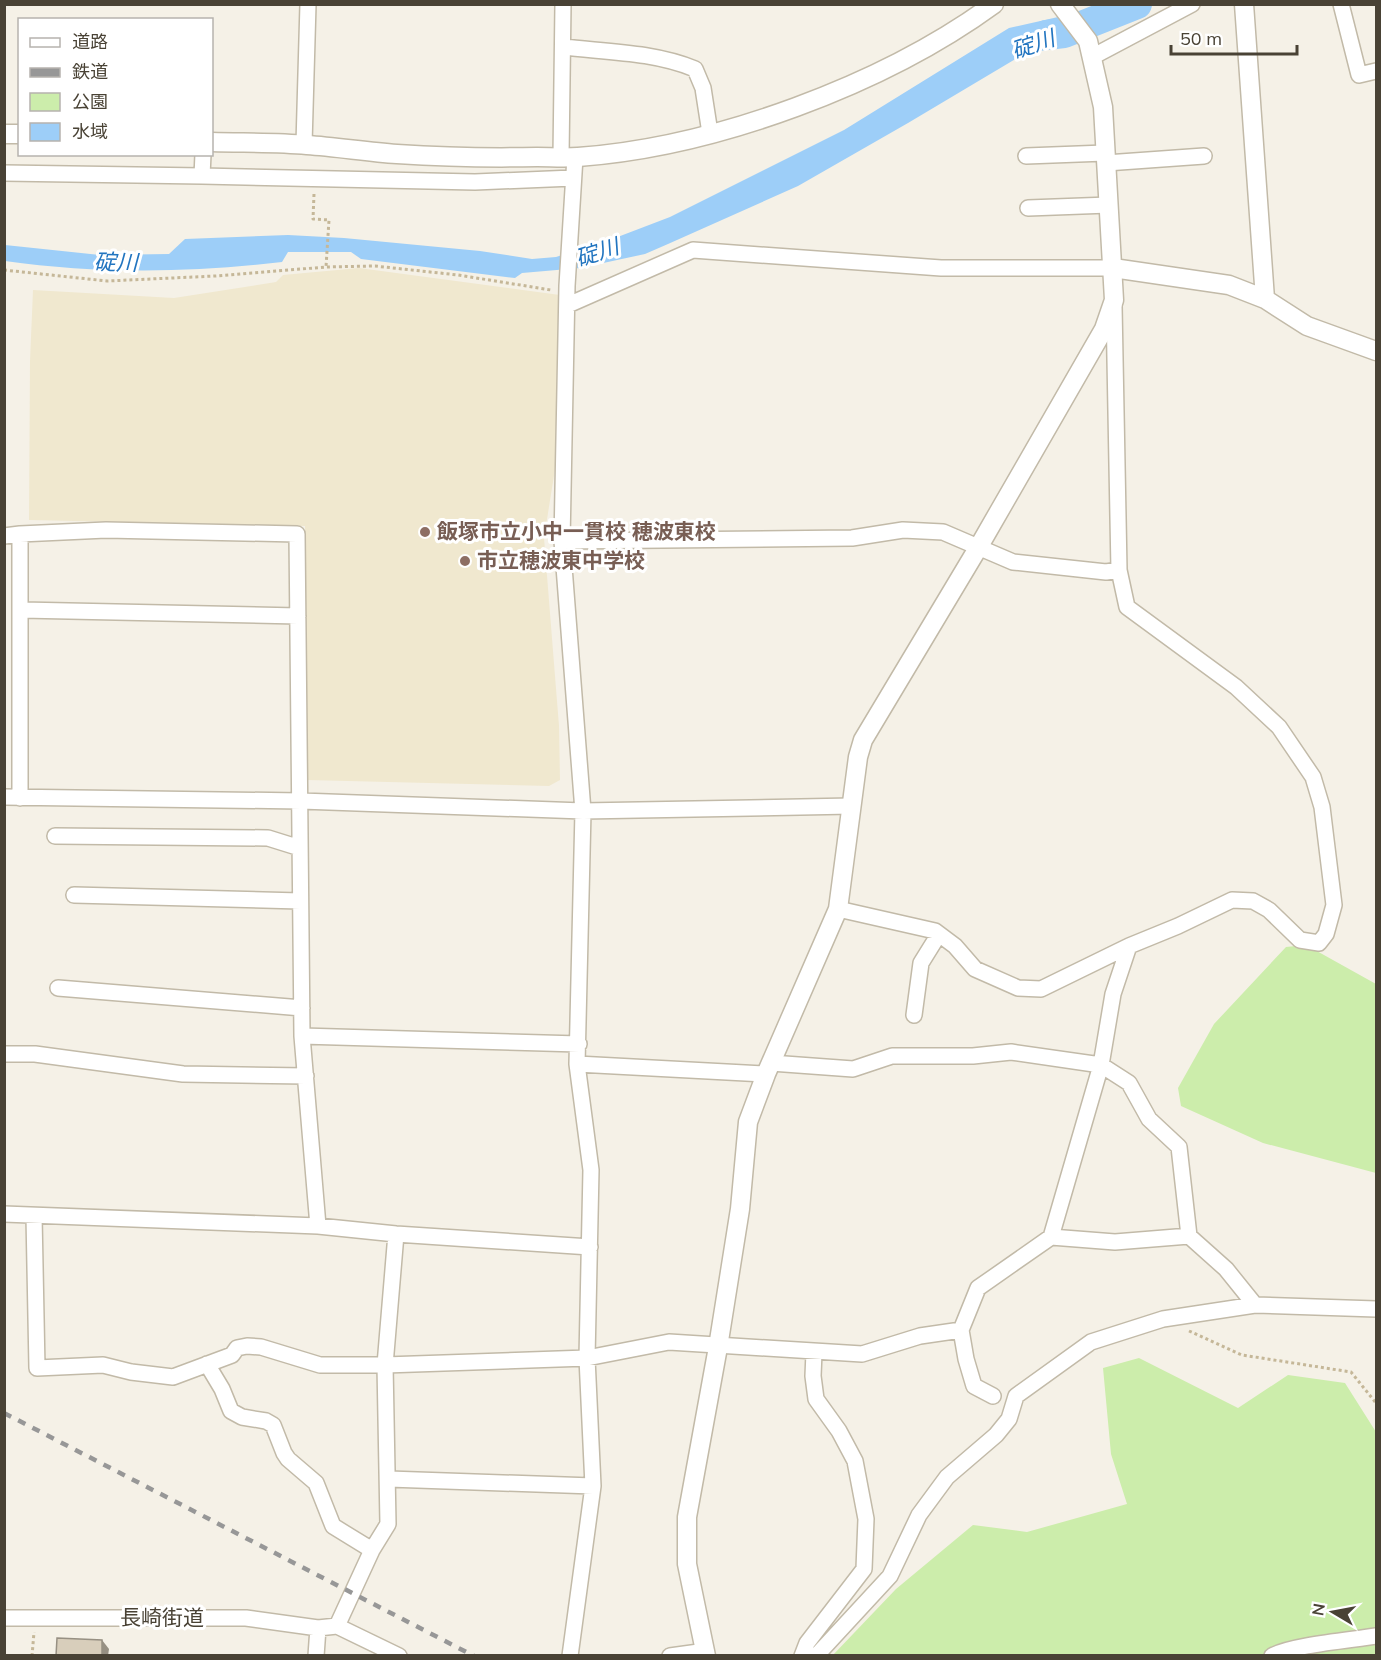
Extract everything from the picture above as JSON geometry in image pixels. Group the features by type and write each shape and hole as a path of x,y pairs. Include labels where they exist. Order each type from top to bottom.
{"street":[{"path":"304,144 308,4"},
{"path":"563,4 568,157 573,177 562,541 583,811 577,1064 591,1170 587,1358 593,1486 570,1656"},
{"path":"213,142 304,144 418,155 482,158 568,157 618,153 710,133 776,115 909,58 957,30 994,4"},
{"path":"1090,49 1192,4"},
{"path":"1244,4 1265,299"},
{"path":"1341,4 1359,75 1377,71"},
{"path":"838,909 935,931 955,946 975,969 1018,988 1041,989 1129,946 1232,900 1253,901 1269,910 1300,940 1319,943 1326,934 1334,905 1323,807 1313,777 1279,727 1236,687 1127,607 1119,570 1113,268 1103,107 1090,49 1061,6"},
{"path":"563,47 659,58 695,69 703,88 710,133"},
{"path":"202,176 203,156"},
{"path":"1026,156 1106,158 1204,156"},
{"path":"4,173 475,182 573,177"},
{"path":"1028,208 1108,205"},
{"path":"568,295 693,250 941,268 1113,268 1229,285 1265,299 1306,326 1377,351"},
{"path":"670,1656 706,1653 687,1564 687,1518 740,1209 748,1122 838,909 858,757 863,740 978,548 1104,329 1114,300"},
{"path":"4,536 106,530 297,534 302,1008 318,1226"},
{"path":"562,541 852,538 903,530 943,532 1013,562 1106,572 1119,570"},
{"path":"20,534 21,610 12,798 301,801 583,811 852,806"},
{"path":"21,610 298,616"},
{"path":"55,836 268,838 300,849"},
{"path":"74,895 300,901"},
{"path":"914,1015 921,963 939,934"},
{"path":"993,1396 974,1386 966,1359 962,1330 978,1288 1051,1237 1101,1065 1113,994 1129,946"},
{"path":"58,988 302,1008"},
{"path":"303,1036 579,1044"},
{"path":"577,1064 853,1068 892,1056 973,1056 1011,1052 1101,1065 1129,1083 1149,1119 1179,1147 1189,1236 1226,1269 1255,1305"},
{"path":"4,1054 35,1054 183,1074 306,1076"},
{"path":"4,1214 318,1226 396,1234 590,1247"},
{"path":"34,1216 37,1368 103,1365 131,1372 173,1377 232,1354 237,1348 247,1346 261,1347 320,1365 587,1358 669,1342 718,1347 862,1354 920,1336 962,1330"},
{"path":"396,1234 385,1365 389,1479 388,1524 372,1550 337,1626 399,1656"},
{"path":"1051,1237 1115,1242 1189,1236"},
{"path":"816,1656 890,1576 919,1515 947,1477 996,1435 1009,1419 1016,1396 1090,1342 1163,1319 1255,1305 1377,1309"},
{"path":"802,1656 807,1643 864,1569 866,1519 855,1461 839,1431 816,1400 813,1376 814,1352"},
{"path":"207,1364 222,1389 231,1411 242,1417 266,1421 273,1425 288,1459 316,1483 333,1526 372,1550"},
{"path":"389,1479 593,1486"},
{"name":"長崎街道","path":"4,1618 246,1618 318,1628 337,1626"},
{"path":"316,1656 318,1628"},
{"path":"1272,1656 1308,1647 1377,1636"}],"path":[{"path":"314,178 313,219 329,220 326,267"},
{"path":"4,270 107,281 215,276 326,267 385,267 458,275 568,295"},
{"path":"1163,1319 1242,1355 1352,1372 1377,1403"},
{"path":"32,1656 35,1618"}],"shaded area":[{"name":"飯塚市立小中一貫校 穂波東校","path":"359,268 560,295 556,463 544,538 559,726 560,780 549,786 307,780 305,526 29,520 33,290 174,298 276,282 283,275"}],"green space":[{"path":"1306,945 1376,984 1376,1173 1263,1143 1181,1106 1178,1088 1214,1024 1286,947"},
{"path":"1139,1358 1238,1408 1288,1375 1345,1383 1376,1432 1376,1655 832,1656 896,1589 973,1525 1027,1532 1127,1504 1111,1454 1103,1368"}],"water":[{"path":"1067,15 1083,35 1045,50 1019,57 798,186 645,254 580,268 522,273 515,278 361,259 351,252 288,252 282,262 178,270 108,270 5,261 5,245 100,255 169,254 185,239 288,235 480,251 532,259 556,257 670,217 844,130 1009,28"}],"building":[{"path":"57,1638 102,1640 102,1656 56,1656"}],"waterway":[{"name":"碇川","path":"1047,35 1064,33 1137,4"}],"railway":[{"path":"4,1413 474,1656"}],"place":[{"name":"飯塚市立小中一貫校 穂波東校","path":"425,532"},
{"name":"市立穂波東中学校","path":"465,561"}]}
